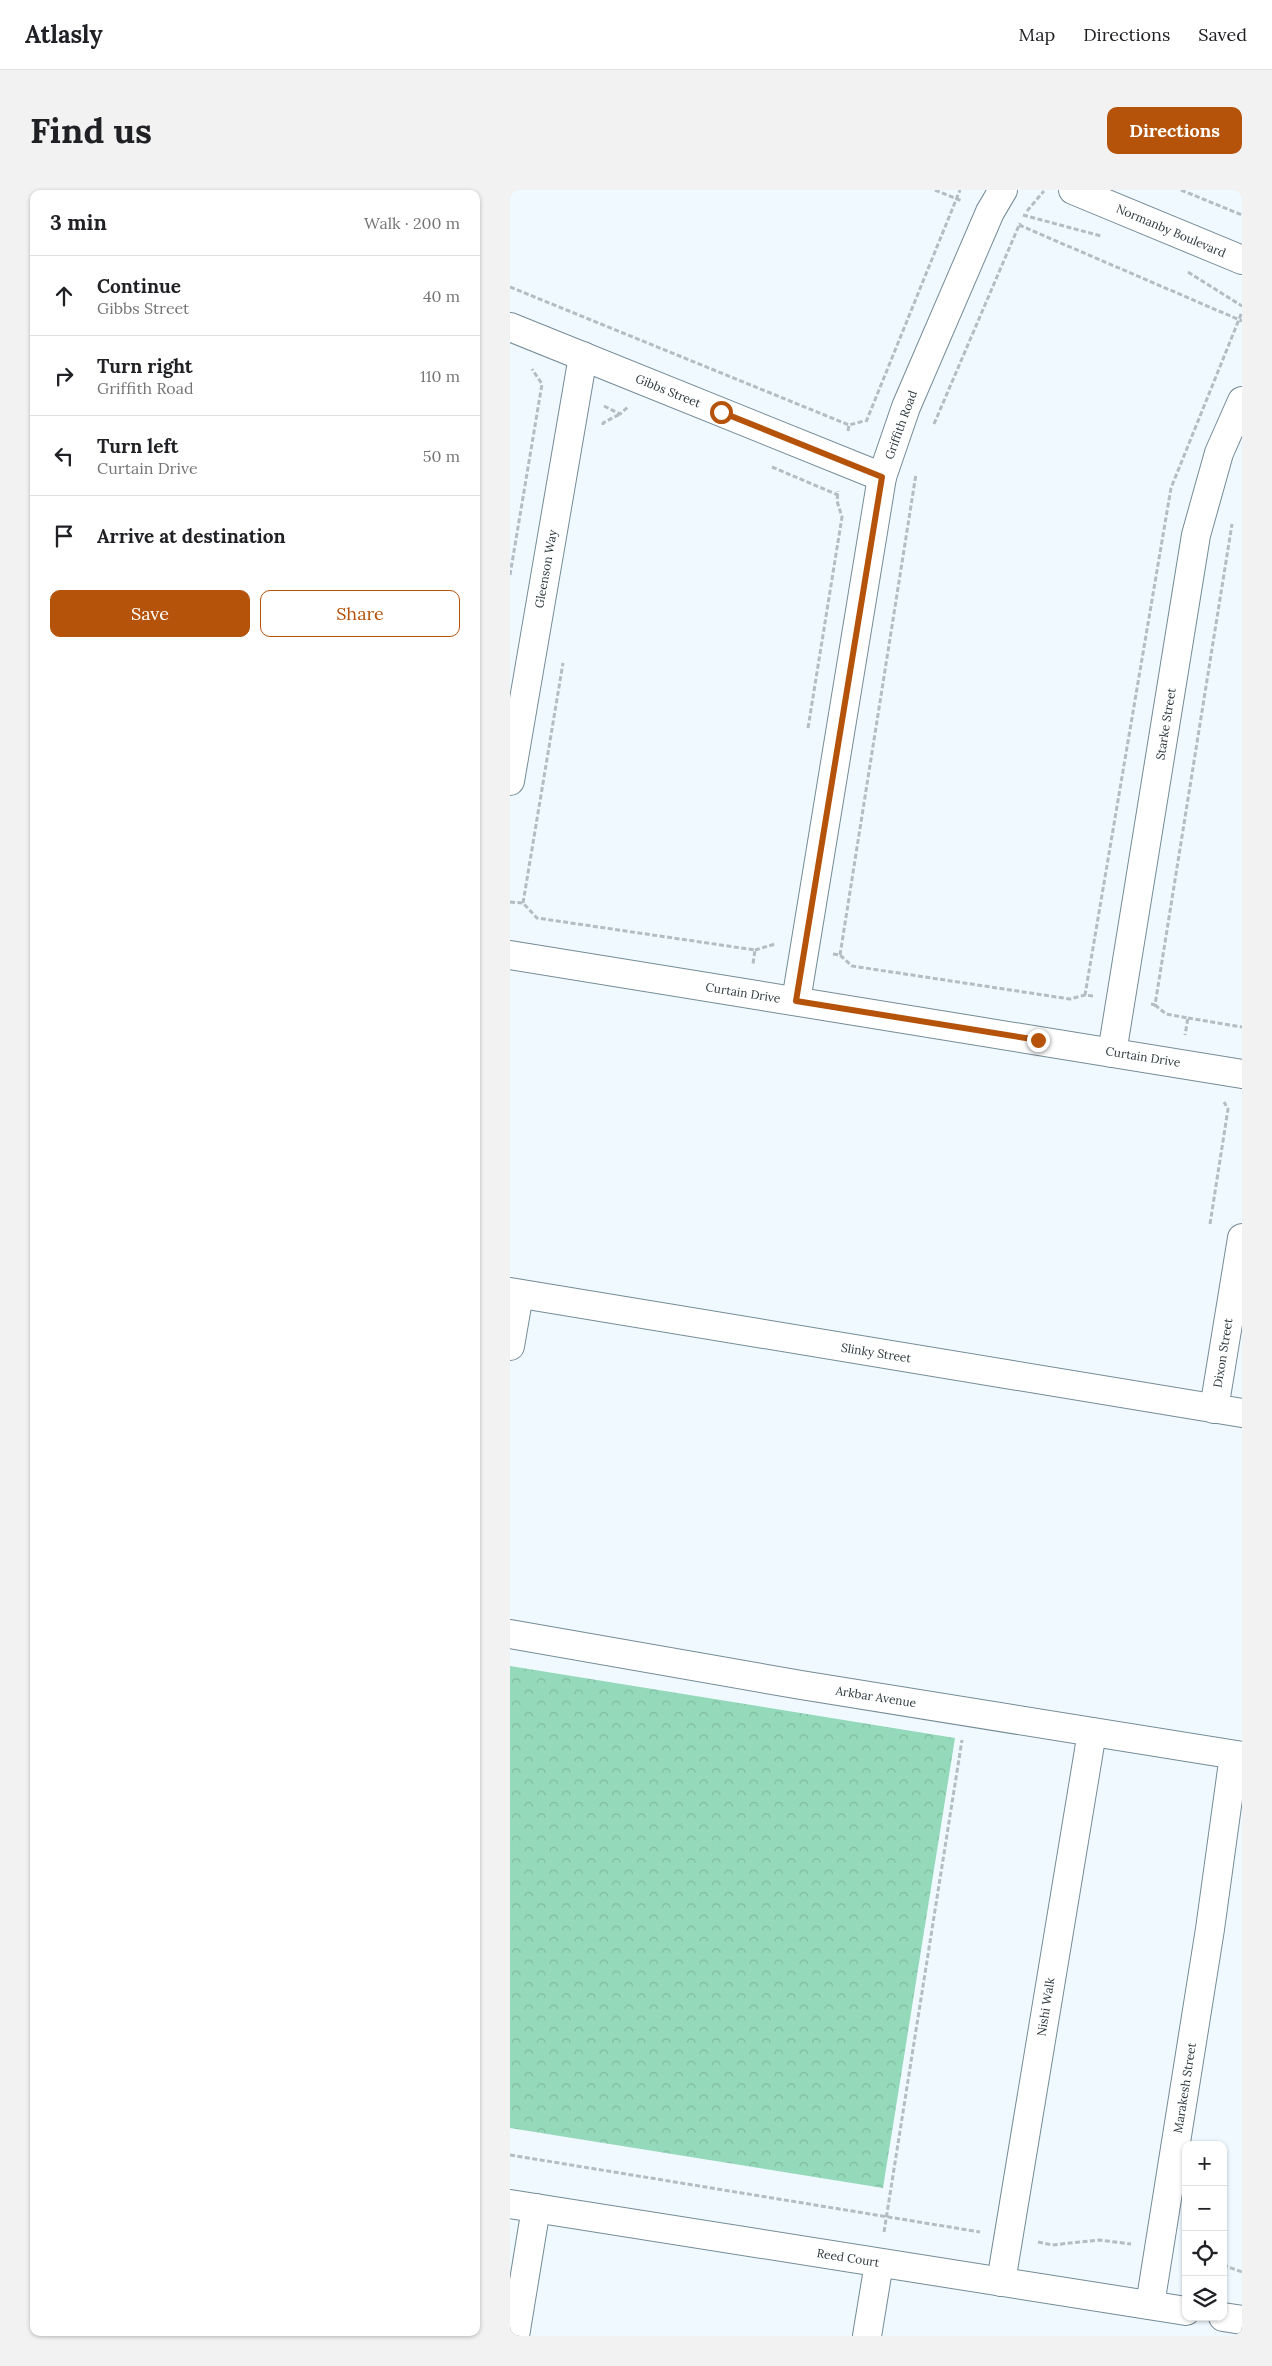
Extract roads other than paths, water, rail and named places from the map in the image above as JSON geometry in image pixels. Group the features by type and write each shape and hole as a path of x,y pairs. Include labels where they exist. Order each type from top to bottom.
{"street":[{"name":"Normanby Boulevard","path":"1073,190 1242,260"},
{"name":"Griffith Road","path":"796,1001 882,477 906,407 995,203"},
{"name":"Gibbs Street","path":"510,327 882,477"},
{"name":"Gleenson Way","path":"510,781 582,356"},
{"name":"Starke Street","path":"1112,1053 1196,535 1219,453 1242,401"},
{"name":"Curtain Drive","path":"510,955 1242,1074"},
{"name":"Dixon Street","path":"1214,1409 1242,1238"},
{"name":"Slinky Street","path":"514,1293 1242,1413"},
{"path":"510,1346 514,1293"},
{"name":"Arkbar Avenue","path":"510,1634 1238,1756"},
{"name":"Nishi Walk","path":"1001,2282 1092,1732"},
{"name":"Marakesh Street","path":"1150,2305 1238,1756"},
{"path":"515,2336 523,2206"},
{"name":"Reed Court","path":"523,2206 1182,2310"},
{"path":"867,2336 879,2263"},
{"path":"1227,2318 1242,2320"}]}
